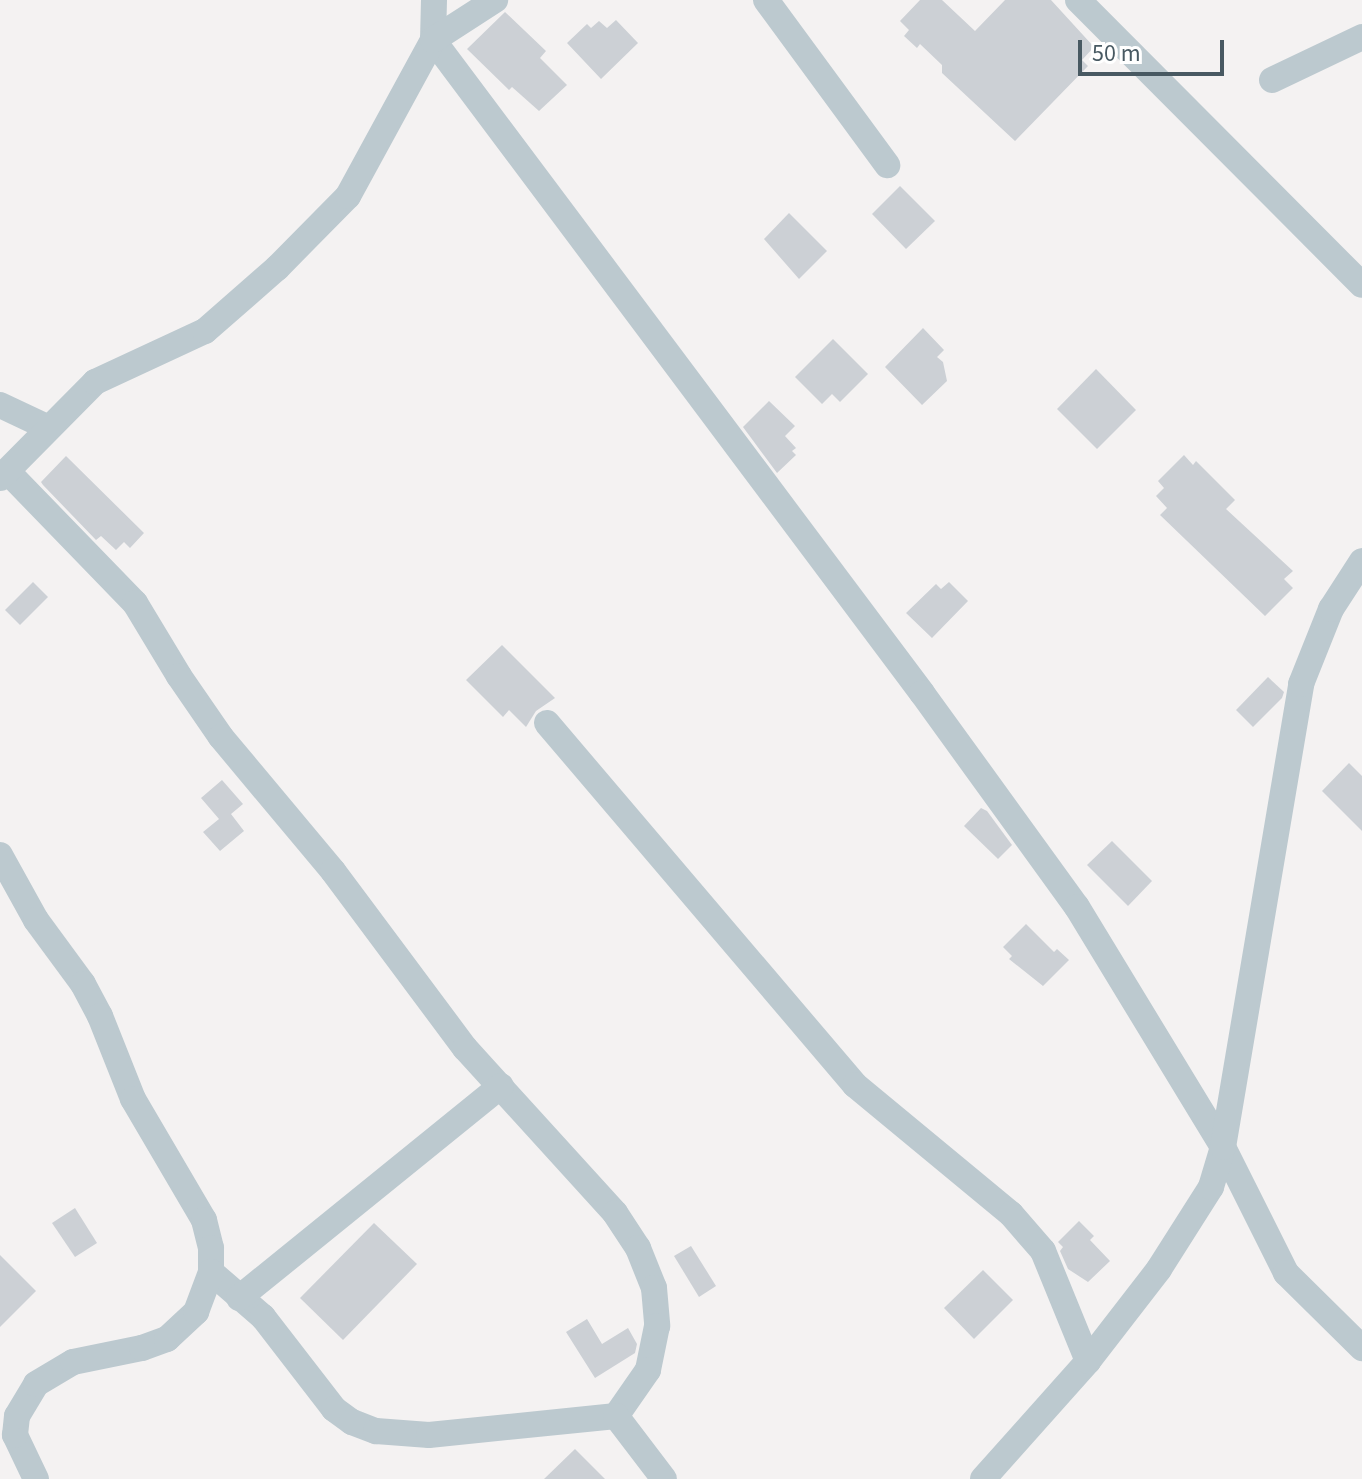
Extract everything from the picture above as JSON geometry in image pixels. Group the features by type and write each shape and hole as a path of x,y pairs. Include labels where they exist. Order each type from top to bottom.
{"street":[{"path":"211,1272 263,1317 334,1409 352,1422 376,1431 429,1435 616,1416 648,1370 657,1326 654,1288 638,1248 615,1213 465,1048 333,871 221,737 135,603 3,474 95,382 205,331 223,318 348,196 433,40 434,0"},
{"path":"433,40 495,0"},
{"path":"766,0 887,165"},
{"path":"1078,0 1362,285"},
{"path":"1272,80 1362,37"},
{"path":"433,40 922,693 1077,907 1223,1147 1286,1273 1362,1348"},
{"path":"0,405 49,428"},
{"path":"983,1479 1088,1361 1188,1227 1211,1187 1223,1147 1301,684 1331,609 1362,561"},
{"path":"547,723 855,1085 1011,1214 1043,1251 1088,1361"},
{"path":"0,855 36,920 83,984 100,1016 133,1099 204,1220 211,1248 211,1272 196,1312 167,1339 142,1348 73,1362 36,1384 17,1416 15,1435 36,1479"},
{"path":"239,1298 501,1086"},
{"path":"616,1416 664,1479"},
{"path":"0,1445 26,1479"}],"building":[{"path":"920,0 942,0 975,31 1005,0 1051,0 1094,47 1082,60 1088,66 1015,141 942,73 942,65 920,44 917,48 904,36 909,30 900,21"},
{"path":"505,12 546,51 540,58 567,85 539,111 512,87 509,90 467,49"},
{"path":"616,20 638,43 601,79 567,43 587,24 591,28 599,21 607,28"},
{"path":"900,186 935,221 906,249 872,214"},
{"path":"789,213 827,251 799,279 764,239"},
{"path":"923,328 944,350 937,357 943,362 947,381 922,405 885,367"},
{"path":"833,339 868,374 840,402 832,394 822,404 795,377"},
{"path":"1096,369 1136,410 1097,449 1057,409"},
{"path":"769,401 795,426 785,436 796,448 792,451 796,455 777,473 743,427"},
{"path":"1184,455 1193,465 1196,461 1235,500 1226,509 1293,571 1284,579 1293,588 1265,616 1160,515 1167,508 1156,496 1164,488 1158,481"},
{"path":"66,456 144,533 130,548 124,542 116,550 101,536 96,540 43,485 41,482"},
{"path":"33,582 48,597 20,625 5,610"},
{"path":"949,582 968,601 932,638 906,613 936,584 941,589"},
{"path":"502,645 555,698 536,711 526,727 509,710 503,717 466,680"},
{"path":"1268,677 1284,692 1282,698 1253,727 1236,710"},
{"path":"1349,763 1362,776 1362,831 1322,791"},
{"path":"222,780 243,804 231,814 244,831 220,851 203,832 219,819 201,798"},
{"path":"981,808 987,811 1012,845 998,859 964,826"},
{"path":"1112,841 1152,881 1128,906 1087,865"},
{"path":"1026,924 1054,952 1057,949 1069,960 1043,986 1009,959 1012,956 1003,947"},
{"path":"75,1208 97,1243 75,1257 52,1223"},
{"path":"1079,1221 1094,1236 1090,1240 1110,1261 1088,1282 1068,1269 1060,1251 1063,1247 1058,1242"},
{"path":"374,1223 417,1264 343,1340 300,1298"},
{"path":"691,1246 716,1286 699,1297 674,1256"},
{"path":"0,1255 36,1291 0,1327"},
{"path":"983,1270 1013,1300 974,1339 944,1308"},
{"path":"587,1319 602,1344 628,1328 637,1344 635,1353 595,1378 566,1332"},
{"path":"575,1449 605,1479 544,1479"}]}
